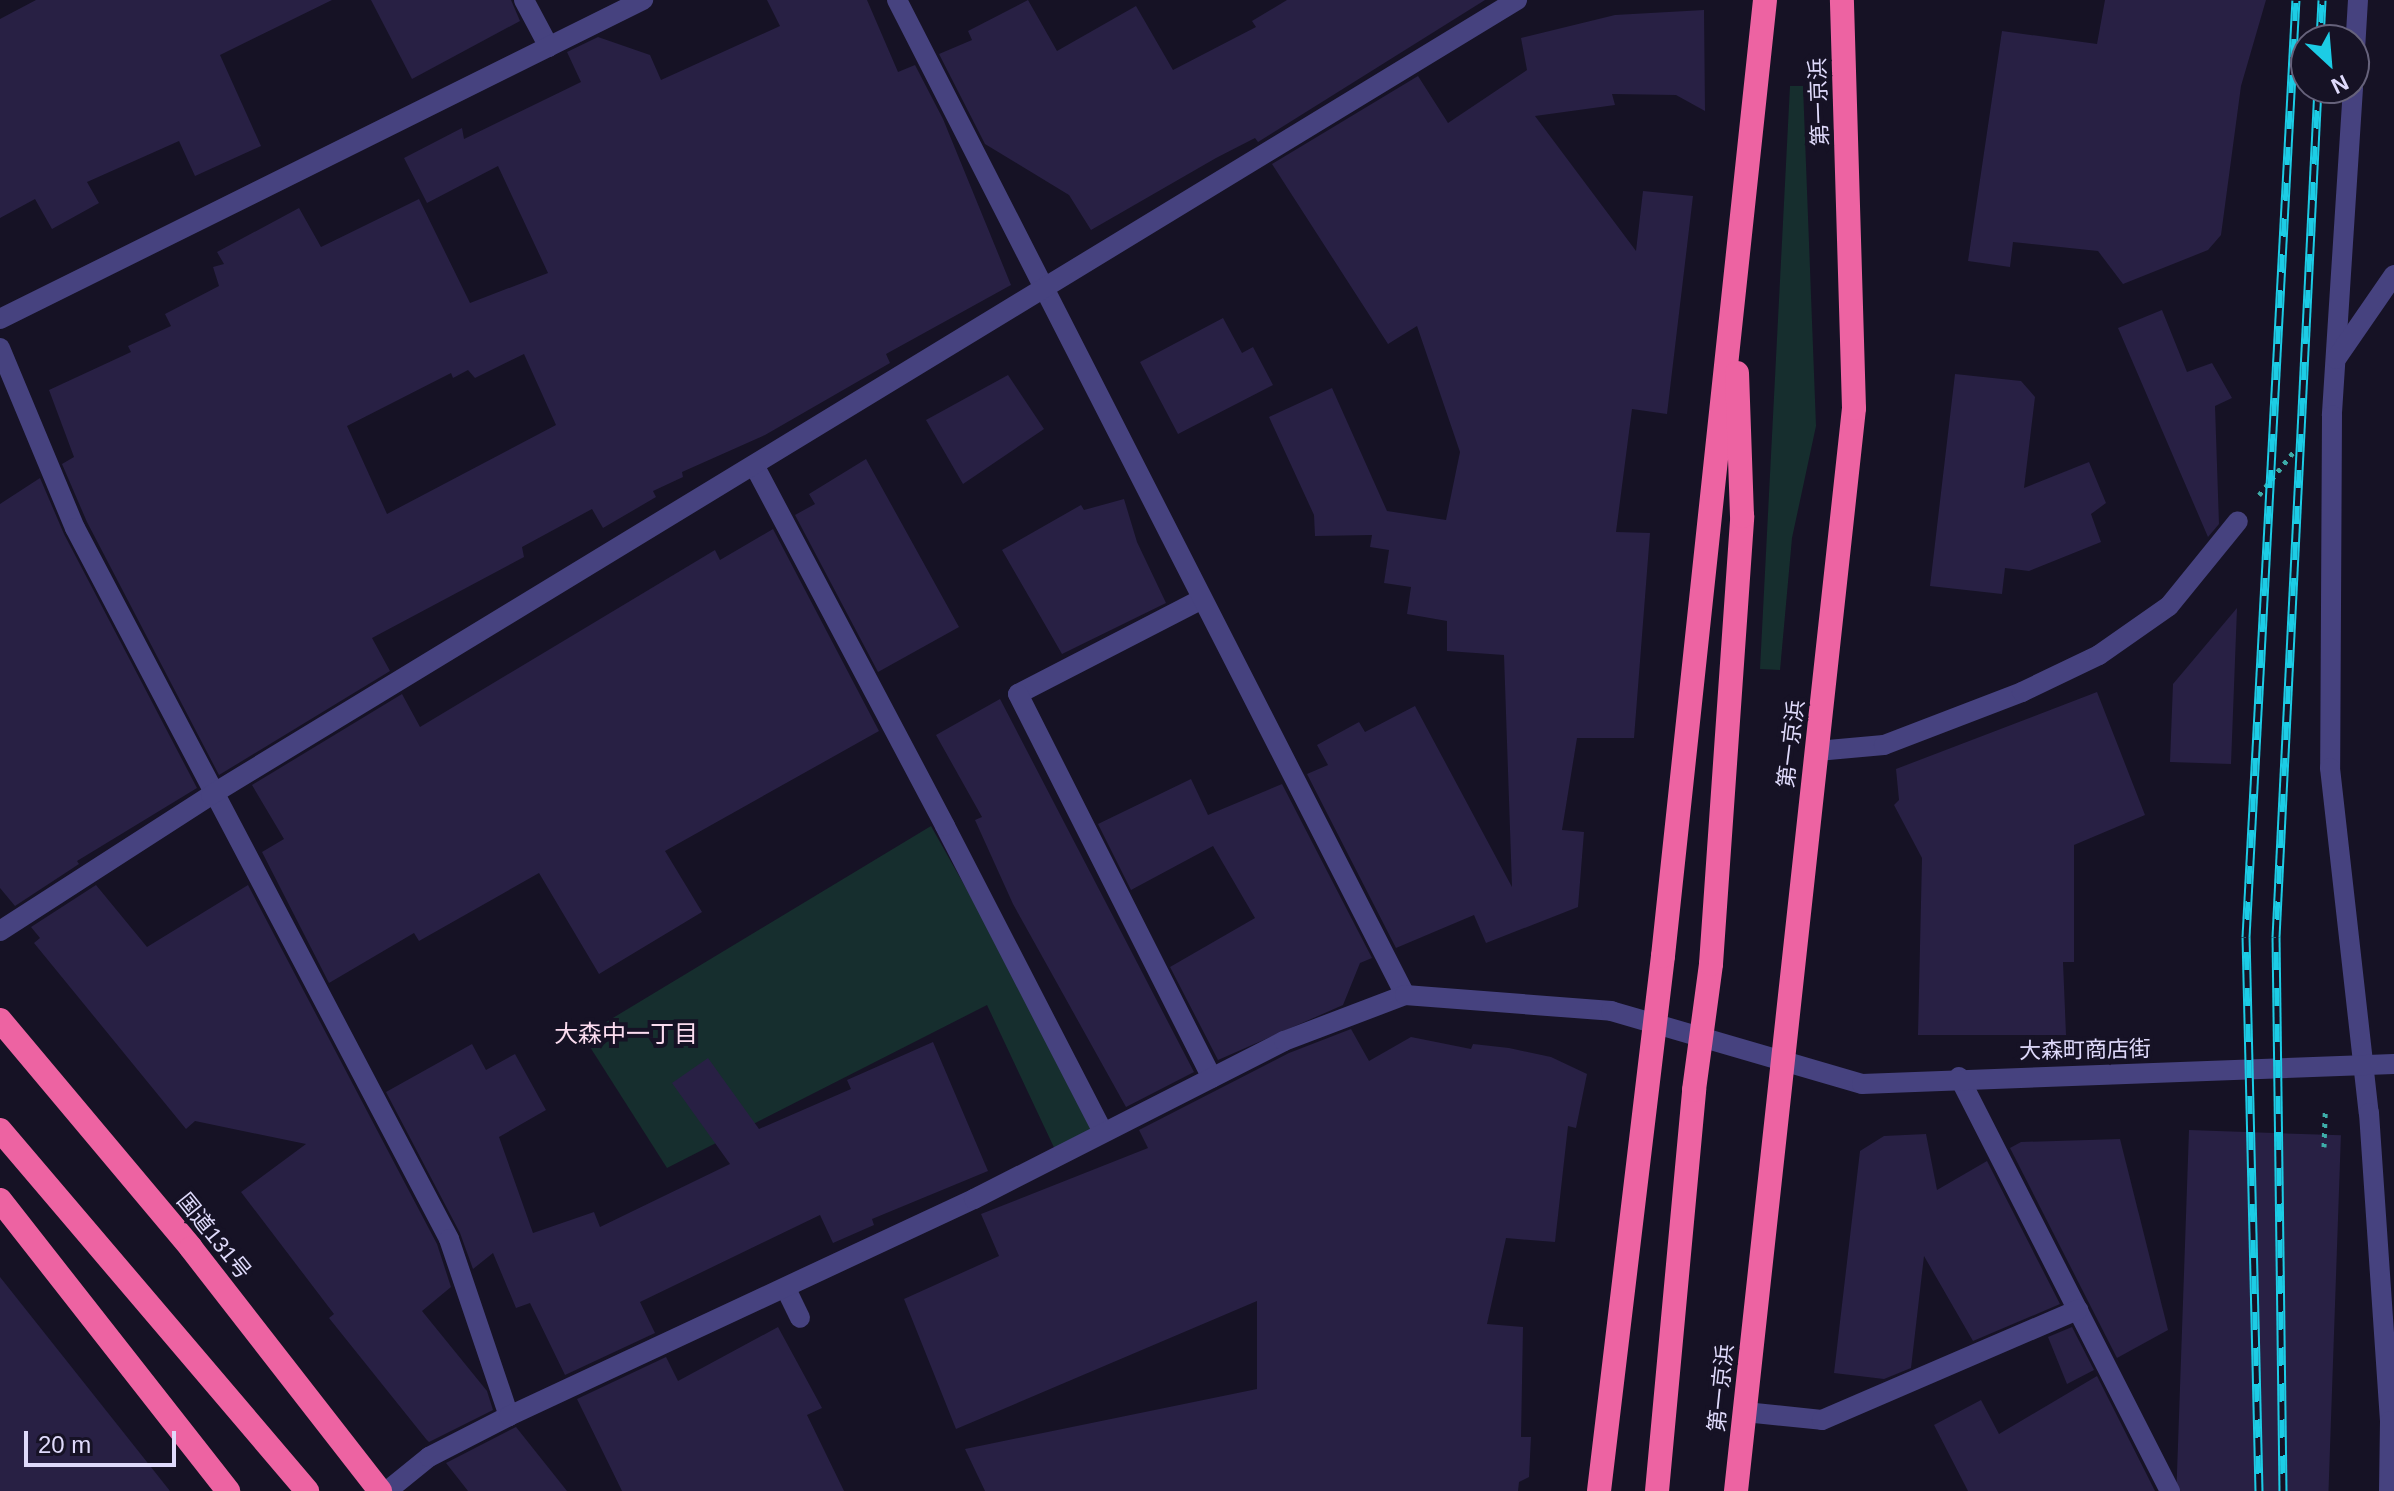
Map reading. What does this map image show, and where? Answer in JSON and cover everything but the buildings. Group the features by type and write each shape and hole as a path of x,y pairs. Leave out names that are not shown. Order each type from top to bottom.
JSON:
{"highway":[{"path":"1599,1491 1734,302 1765,0"},
{"name":"第一京浜","path":"1736,1491 1854,408 1836,1"},
{"path":"1657,1491 1713,949 1742,516 1734,302"},
{"name":"国道131号","path":"0,1020 191,1248 380,1491"},
{"path":"0,1130 307,1491"},
{"path":"0,1200 228,1491"}],"street":[{"path":"524,0 549,47"},
{"path":"0,319 643,0"},
{"path":"387,1491 429,1457 509,1416 786,1289 1284,1041 1405,995 897,0"},
{"path":"0,931 211,795 1045,292 1517,0"},
{"path":"2357,24 2358,0"},
{"path":"2352,104 2336,359 2326,416 2330,768 2363,1067 2390,1421 2389,1491"},
{"path":"2336,359 2394,275"},
{"path":"0,348 75,528 211,795 449,1239 509,1416"},
{"path":"754,465 1103,1132"},
{"path":"1817,751 1884,745 2022,692 2099,655 2169,606 2238,521"},
{"path":"1202,599 1018,694 1212,1078"},
{"name":"大森町商店街","path":"1405,995 1611,1011 1862,1084 1959,1077 2394,1064"},
{"path":"1959,1077 2170,1491"},
{"path":"786,1289 800,1318"},
{"path":"1745,1412 1822,1420 2078,1310"}],"path":[{"path":"2238,521 2326,416"},
{"path":"2324,1147 2325,1110"}],"green space":[{"path":"1790,86 1803,86 1816,426 1792,538 1780,670 1760,669"},
{"path":"931,826 1103,1132 1058,1156 987,1005 667,1168 583,1036"}],"railway":[{"path":"2259,1491 2246,937 2296,0"},
{"path":"2321,24 2322,0"},
{"path":"2283,1491 2276,937 2317,104"}],"district":[{"name":"大森中一丁目","path":"626,1034"}]}
